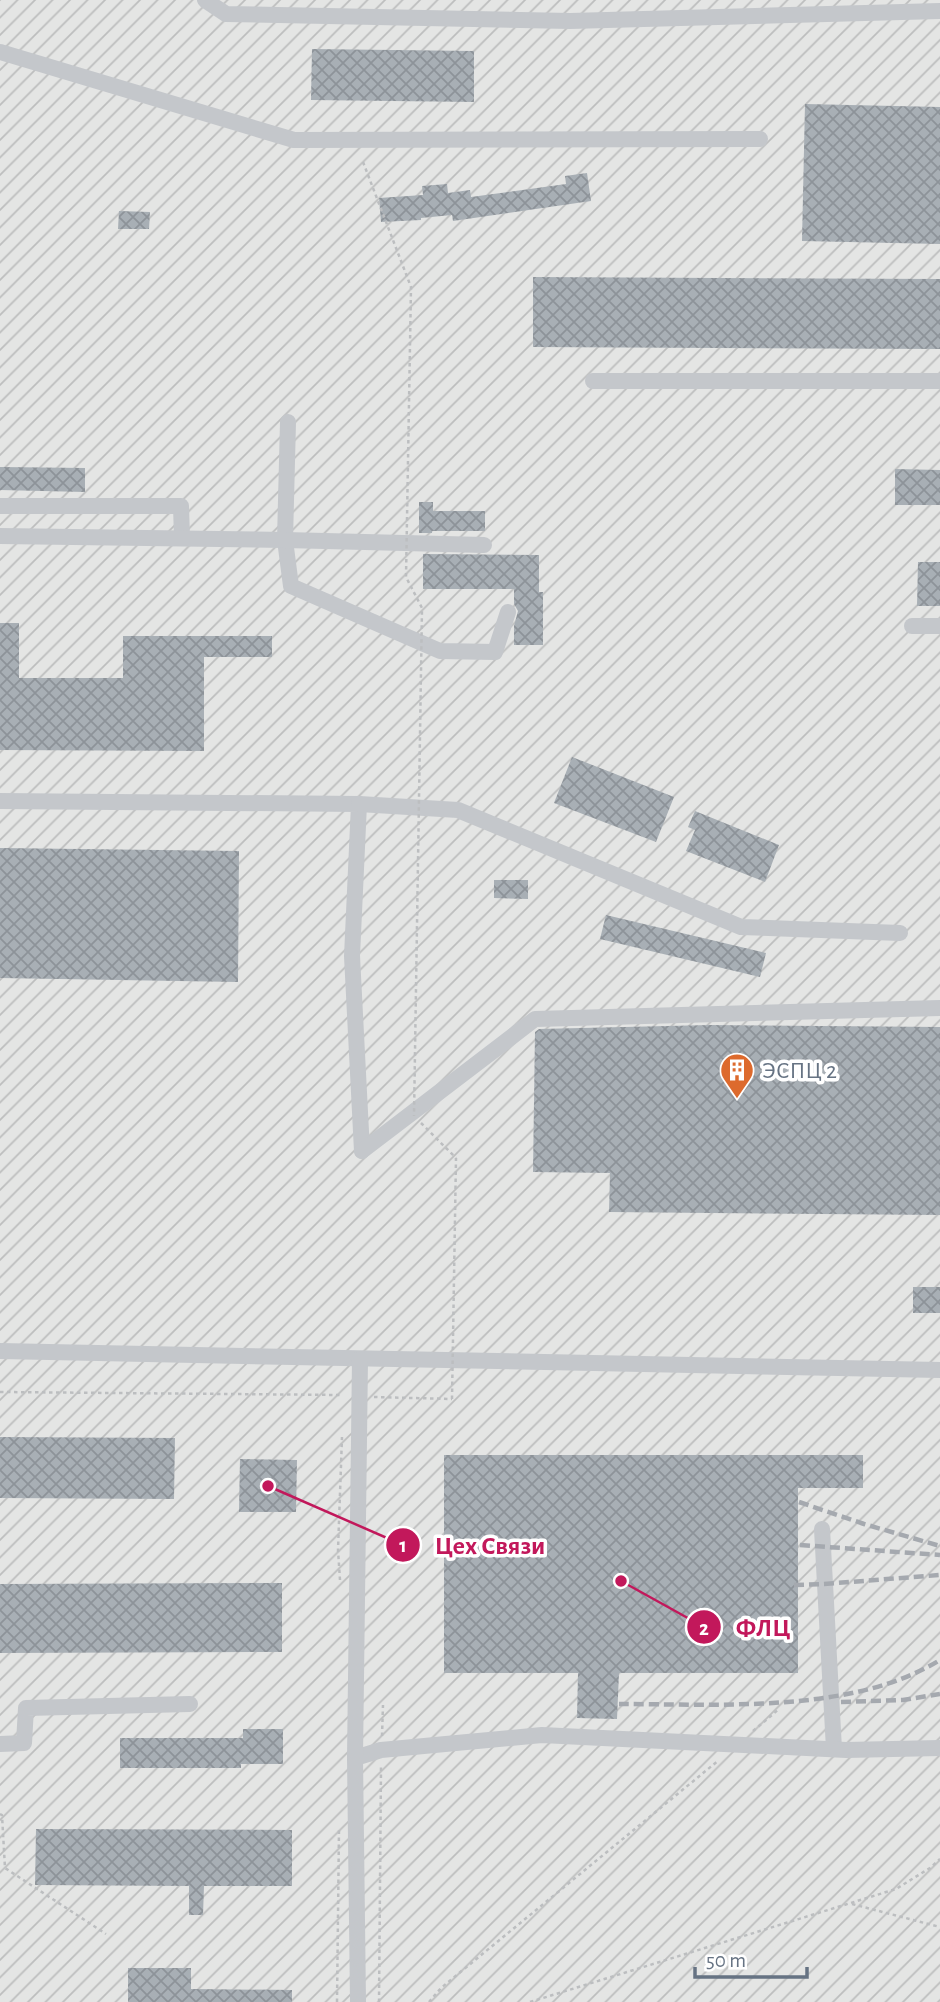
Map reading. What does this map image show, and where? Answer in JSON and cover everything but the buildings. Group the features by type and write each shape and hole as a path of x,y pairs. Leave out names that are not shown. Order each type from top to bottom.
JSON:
{"street":[{"path":"205,0 226,14 556,21 940,11"},
{"path":"0,52 294,140 760,139"},
{"path":"593,381 940,381"},
{"path":"288,422 285,540 291,586 440,651 495,652 508,612"},
{"path":"0,506 181,506 182,538"},
{"path":"0,536 484,545"},
{"path":"912,626 940,626"},
{"path":"0,801 359,804 458,810 741,927 900,933"},
{"path":"359,804 352,956 362,1151 535,1019 940,1008"},
{"path":"0,1351 940,1370"},
{"path":"358,2002 355,1758 360,1359"},
{"path":"822,1529 834,1749"},
{"path":"0,1744 24,1743 26,1708 190,1704"},
{"path":"355,1758 381,1750 542,1735 834,1749 940,1748"}],"path":[{"path":"0,1392 344,1395 452,1399 456,1158 414,1116 422,608 406,577 411,287 363,162"},
{"path":"379,2002 383,1705"},
{"path":"429,2002 441,1988 779,1709"},
{"path":"0,1814 5,1868 106,1934"},
{"path":"530,2002 896,1889 940,1859"},
{"path":"851,1903 940,1927"}],"shaded area":[{"path":"0,0 940,0 940,2002 0,2002"}],"railway":[{"path":"799,1502 940,1546"},
{"path":"800,1545 940,1555"},
{"path":"794,1585 940,1575"},
{"path":"619,1704 741,1704 826,1698 867,1690 905,1677 940,1660"},
{"path":"841,1702 903,1700 940,1694"}],"place":[{"name":"ЭСПЦ 2","path":"737,1100"},
{"name":"Цех Связи","path":"268,1486"},
{"name":"ФЛЦ","path":"621,1581"}]}
